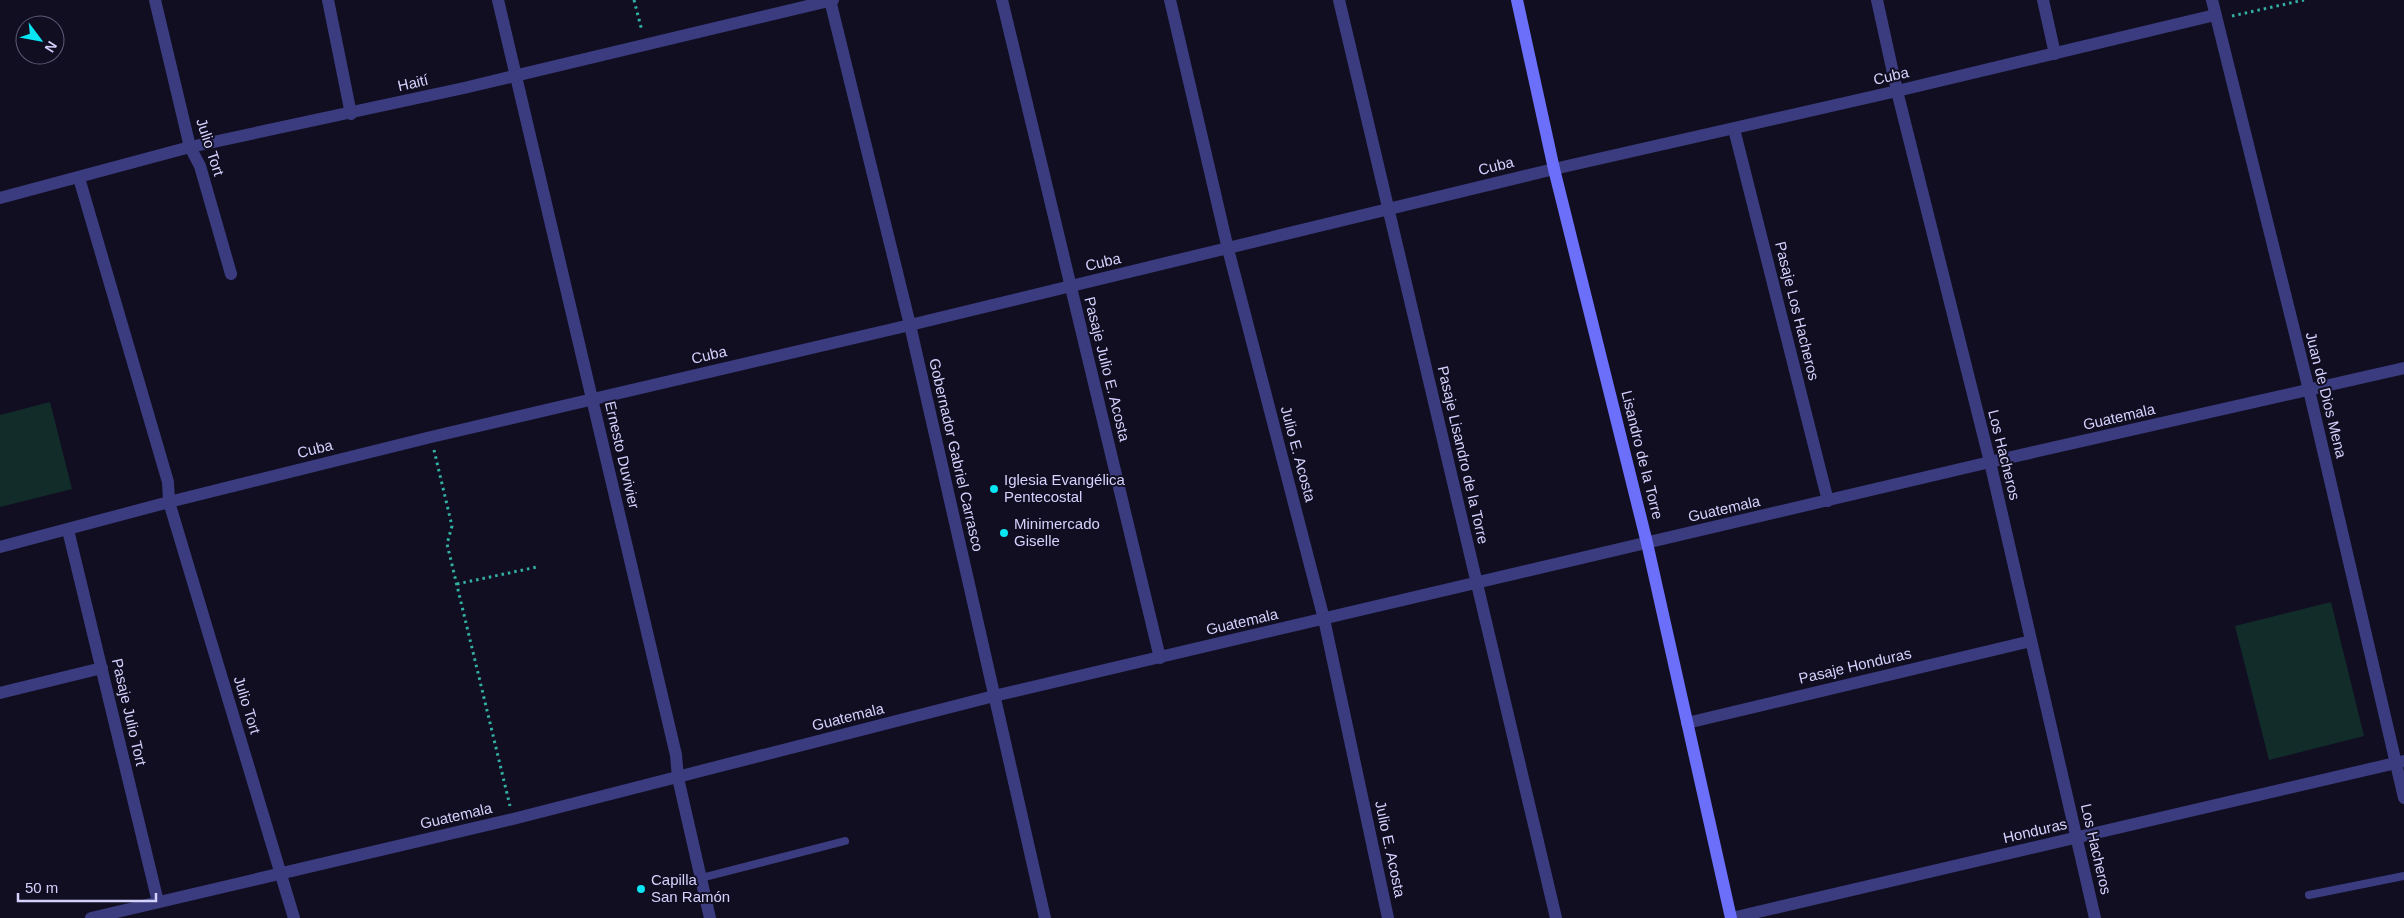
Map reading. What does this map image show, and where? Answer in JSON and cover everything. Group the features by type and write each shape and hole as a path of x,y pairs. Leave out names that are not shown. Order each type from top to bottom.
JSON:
{"main road":[{"name":"Lisandro de la Torre","path":"1517,0 1554,169 1647,543 1732,918"}],"street":[{"name":"Julio Tort","path":"155,0 190,147 200,166 231,274"},
{"path":"328,0 351,114"},
{"name":"Ernesto Duvivier","path":"498,0 676,755 678,778 710,918"},
{"name":"Haití","path":"0,198 190,147 351,114 831,0"},
{"name":"Gobernador Gabriel Carrasco","path":"831,0 910,325 1045,918"},
{"name":"Pasaje Julio E. Acosta","path":"1002,0 1160,658"},
{"name":"Julio E. Acosta","path":"1170,0 1228,249 1324,619 1388,918"},
{"name":"Pasaje Lisandro de la Torre","path":"1339,0 1556,918"},
{"name":"Los Hacheros","path":"1876,0 1990,462 2095,918"},
{"path":"2043,0 2055,54"},
{"name":"Juan de Dios Mena","path":"2212,0 2400,762 2404,798"},
{"name":"Cuba","path":"0,547 169,502 431,437 910,325 1554,169 1734,129 2215,15"},
{"name":"Pasaje Los Hacheros","path":"1734,129 1828,501"},
{"name":"Julio Tort","path":"79,178 168,482 169,502 294,918"},
{"name":"Guatemala","path":"91,918 513,819 994,696 1990,462 2404,368"},
{"name":"Pasaje Julio Tort","path":"68,530 158,902"},
{"name":"Pasaje Honduras","path":"1687,723 2031,642"},
{"path":"0,693 102,668"},
{"name":"Honduras","path":"1732,918 2400,762"}],"lane":[{"path":"701,878 845,841"},
{"path":"2309,895 2404,876"}],"path":[{"path":"634,0 645,45"},
{"path":"2215,15 2232,16 2304,0"},
{"path":"431,437 452,526 447,544 513,819"},
{"path":"457,584 537,566"}],"green space":[{"path":"50,402 72,489 0,507 0,415"},
{"path":"2331,602 2364,736 2269,760 2235,626"}],"place":[{"name":"Iglesia Evangélica Pentecostal","path":"994,489"},
{"name":"Minimercado Giselle","path":"1004,533"},
{"name":"Capilla San Ramón","path":"641,889"}]}
